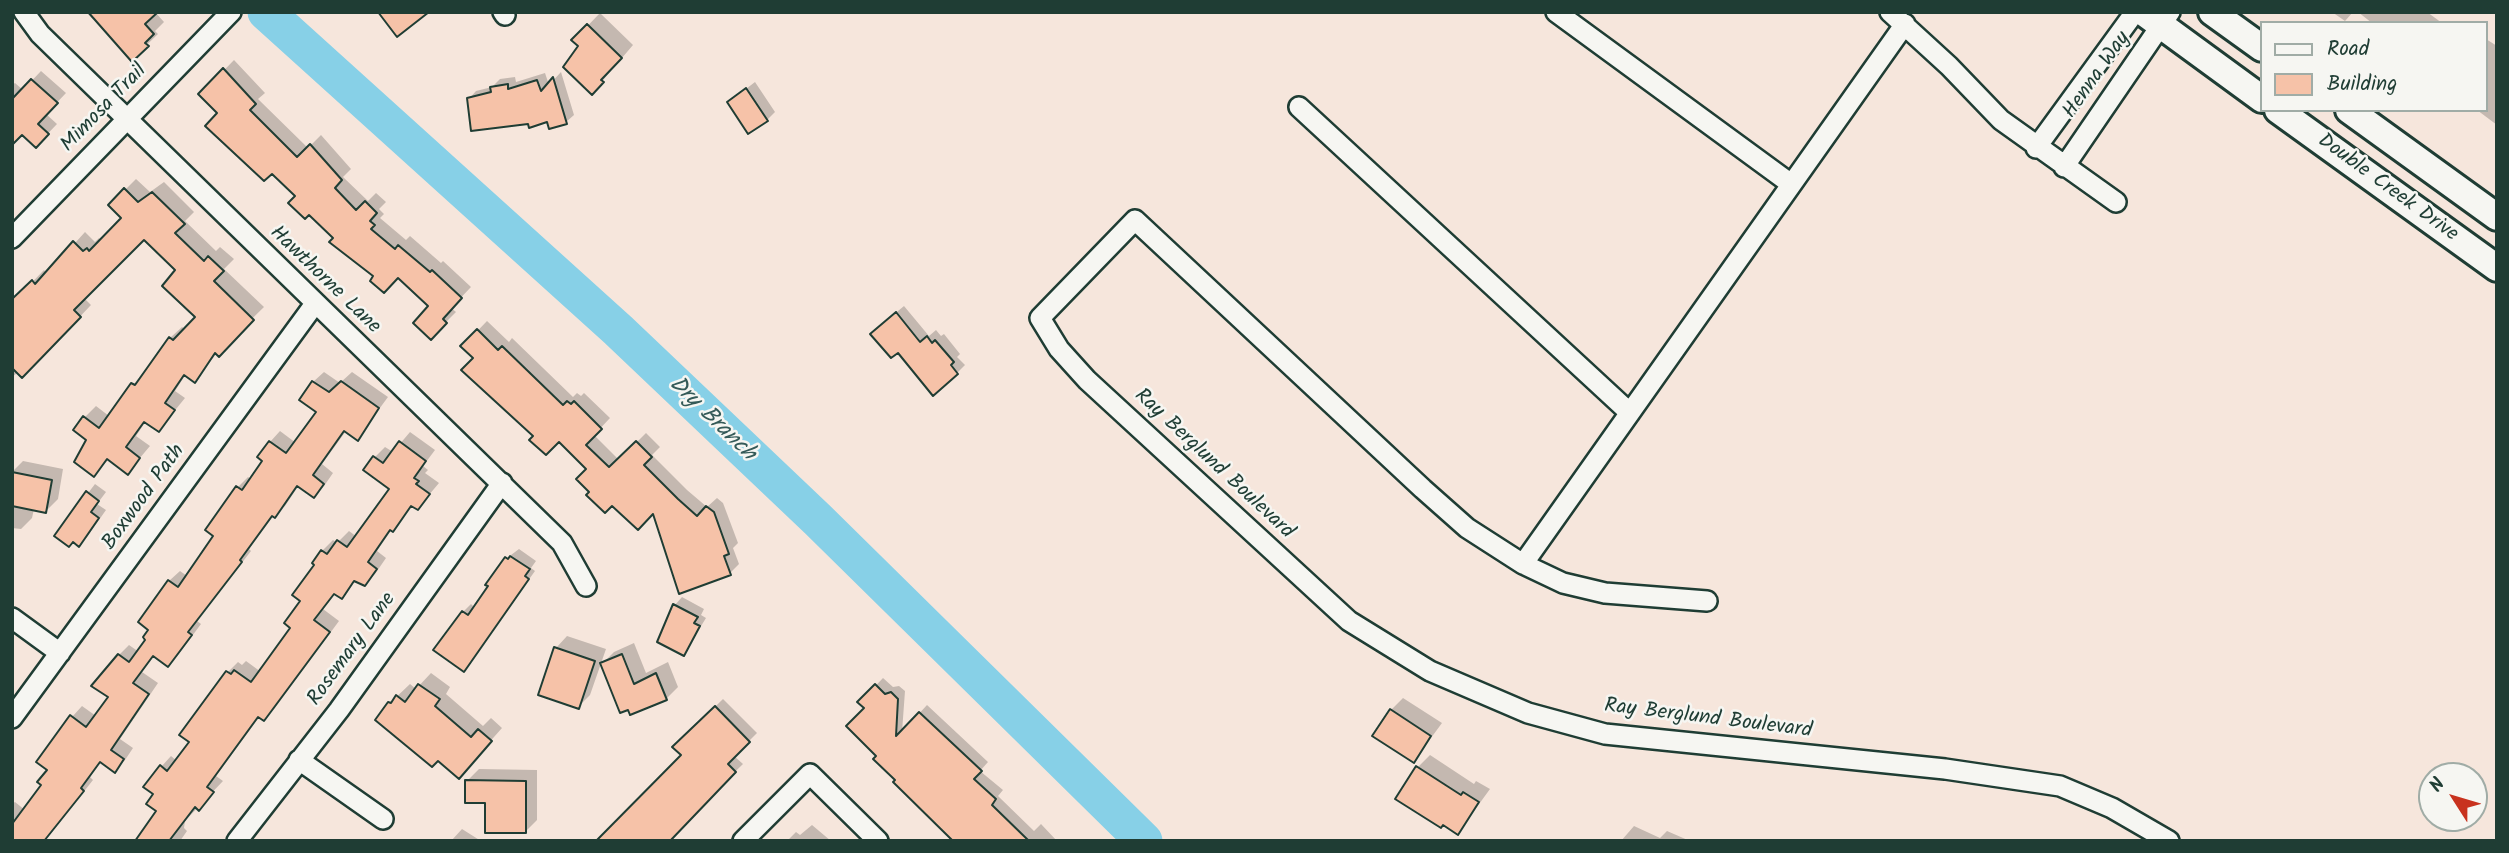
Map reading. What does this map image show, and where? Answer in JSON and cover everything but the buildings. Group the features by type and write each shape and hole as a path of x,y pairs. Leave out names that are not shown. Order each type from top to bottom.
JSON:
{"street":[{"name":"Hawthorne Lane","path":"24,12 40,34 314,305 562,543 586,586"},
{"name":"Mimosa Trail","path":"12,238 231,12"},
{"path":"1556,12 1791,184"},
{"name":"Henna Way","path":"2036,148 2135,12"},
{"path":"2212,12 2260,47"},
{"path":"2158,16 2260,97"},
{"name":"Henna Way","path":"2064,167 2102,110 2158,16"},
{"path":"1707,601 1605,593 1563,583 1523,564 1791,184 1897,18 2001,120 2036,148 2116,202"},
{"path":"2077,92 2102,110"},
{"path":"1299,107 1630,413"},
{"name":"Double Creek Drive","path":"2281,112 2497,268"},
{"name":"Double Creek Drive","path":"2352,112 2497,217"},
{"name":"Ray Berglund Boulevard","path":"1523,564 1467,528 1423,489 1135,220 1040,318 1059,349 1087,380 1349,621 1430,671 1528,713 1605,734 1945,769 2060,786 2112,808 2169,841"},
{"name":"Boxwood Path","path":"12,718 314,305"},
{"name":"Rosemary Lane","path":"237,841 339,710 502,483"},
{"path":"12,618 60,653"},
{"path":"299,760 383,819"},
{"path":"743,841 810,774 878,841"}],"waterway":[{"name":"Dry Branch","path":"266,12 618,330 818,520 1144,841"}]}
